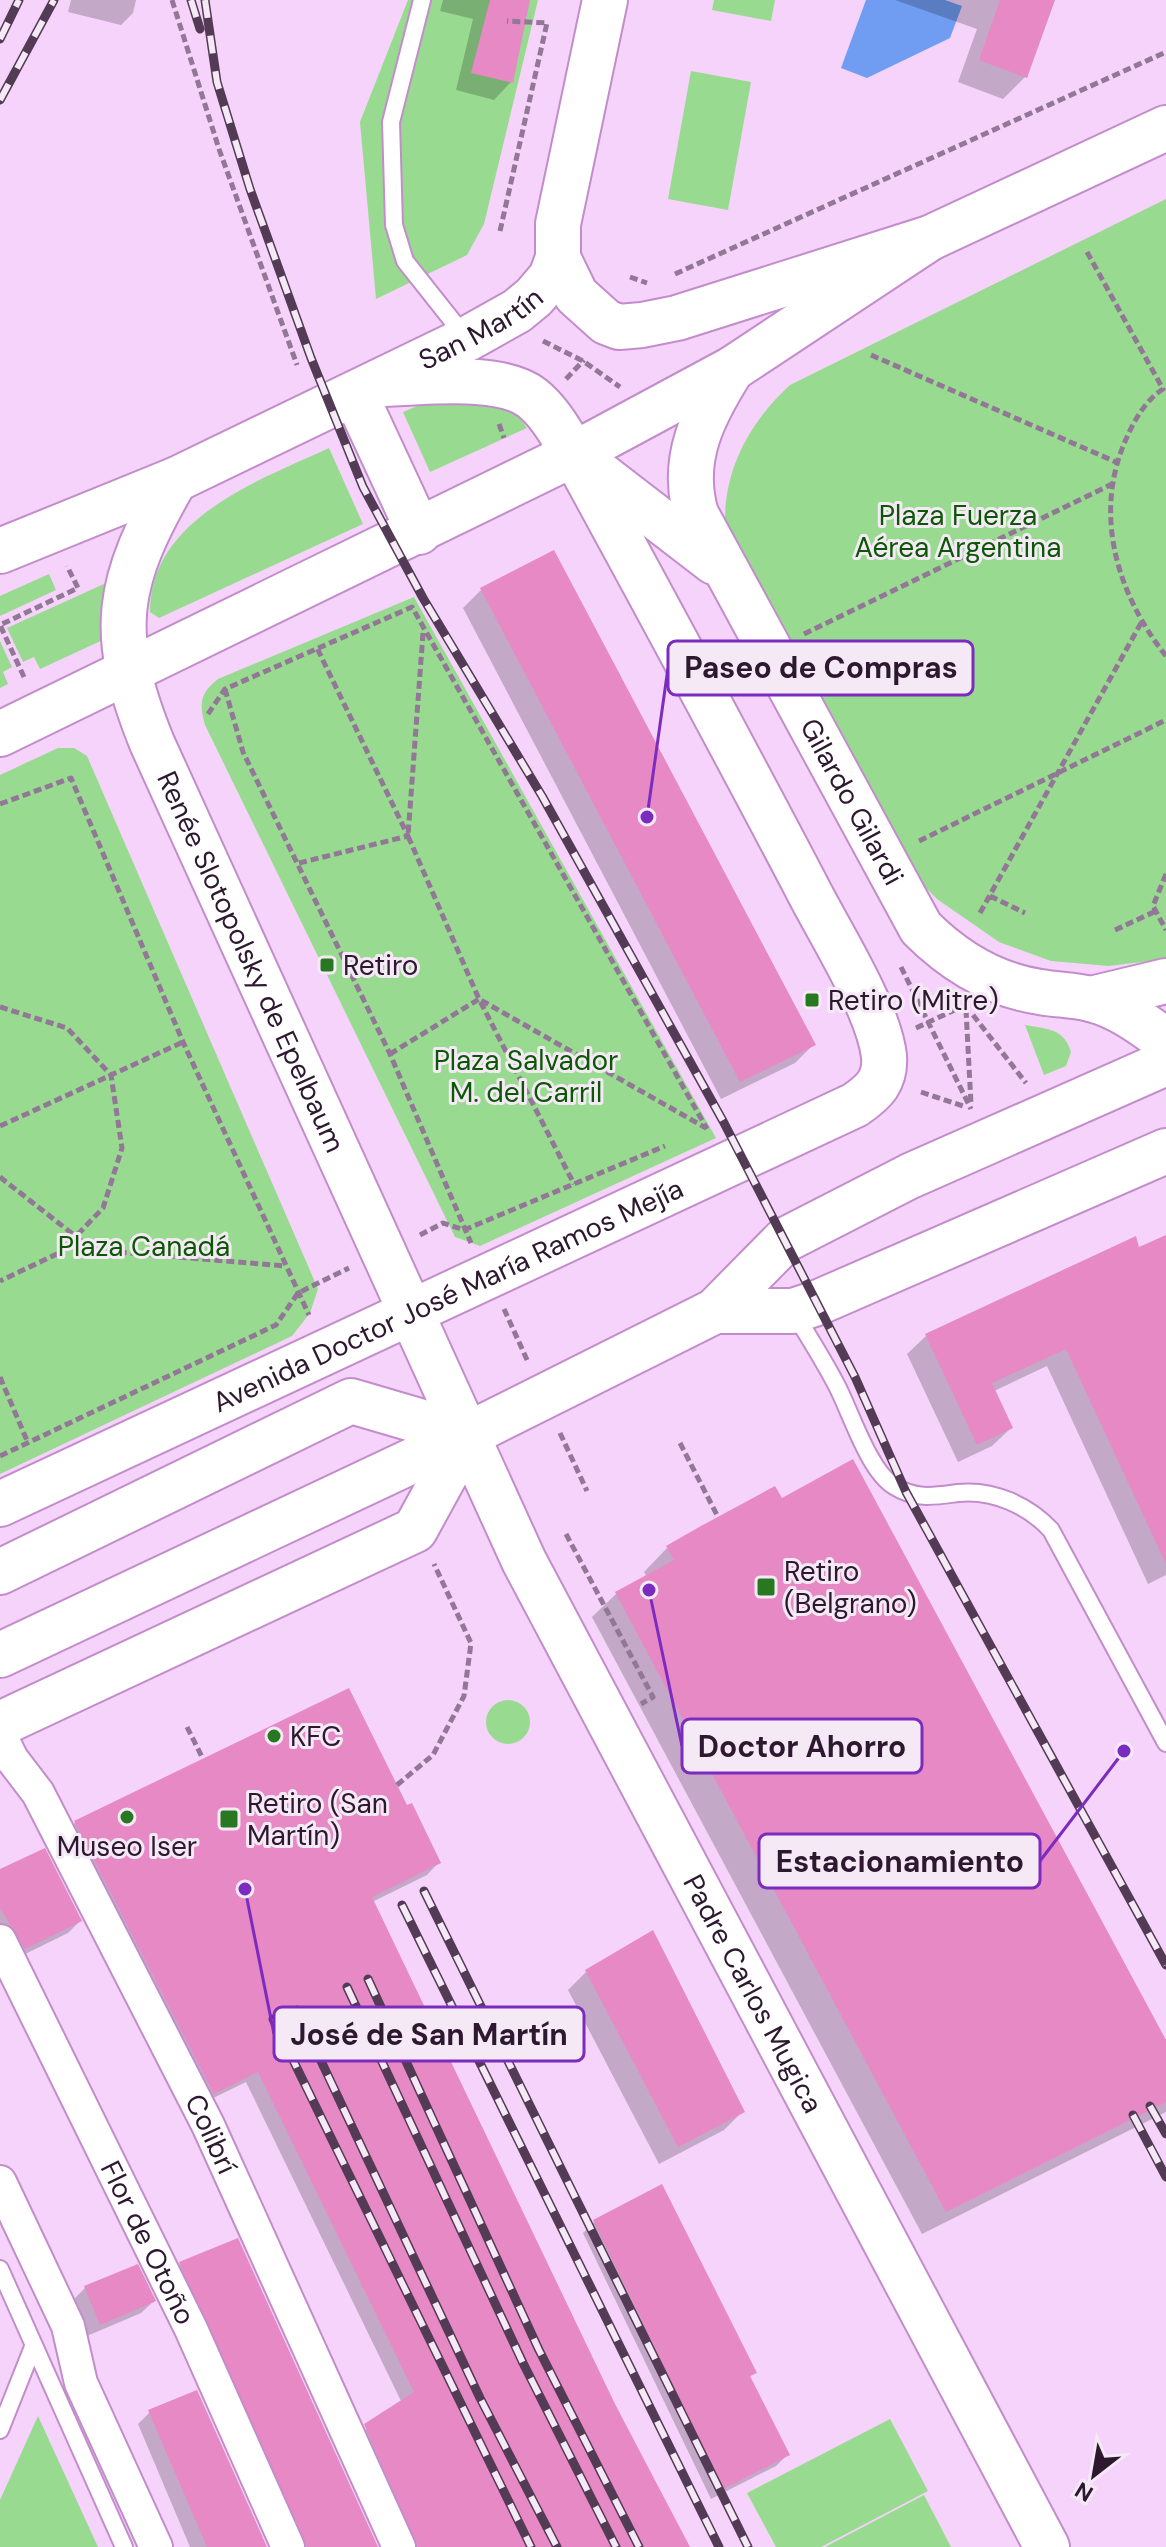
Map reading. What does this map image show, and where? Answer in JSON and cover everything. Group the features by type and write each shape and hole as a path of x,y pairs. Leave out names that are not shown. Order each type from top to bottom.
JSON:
{"main road":[{"path":"558,258 558,224 605,0"},
{"name":"San Martín","path":"558,258 576,295 606,322 629,327 677,318 930,238 1166,128"},
{"name":"San Martín","path":"0,734 574,454 732,369 930,238"},
{"name":"San Martín","path":"0,551 175,480 467,339 517,311 534,297 551,277 558,258"},
{"path":"722,568 696,514 689,476 701,424 732,369"},
{"path":"419,532 366,389 482,383 514,388 541,406 574,454 851,973 902,1082"},
{"name":"Gilardo Gilardi","path":"574,454 722,568 921,928 947,952 1007,985 1091,999"},
{"name":"Renée Slotopolsky de Epelbaum","path":"175,480 141,539 130,573 123,627 128,673 142,719 195,842 467,1435"},
{"path":"1091,999 1166,981"},
{"path":"1091,999 1125,1013 1166,1041"},
{"path":"0,1655 544,1398 715,1311 785,1240 910,1176 1166,1063"},
{"name":"Avenida Doctor José María Ramos Mejía","path":"0,1504 855,1105 878,1086 902,1082"},
{"path":"715,1311 793,1311 946,1250 1166,1151"},
{"name":"Avenida Doctor José María Ramos Mejía","path":"0,1572 351,1401 467,1435"},
{"path":"0,1724 415,1530 467,1435"},
{"name":"Padre Carlos Mugica","path":"467,1435 524,1561 607,1722 1047,2547"}],"street":[{"name":"Colibrí","path":"0,1735 12,1759 38,1793 208,2125 399,2547"},
{"name":"Flor de Otoño","path":"0,1941 191,2329 288,2547"},
{"path":"0,2182 68,2326 81,2383 156,2547"}],"lane":[{"path":"422,0 391,122 394,225 405,261 467,339"},
{"path":"793,1311 838,1387 880,1474 892,1486 922,1497 962,1492 1003,1499 1034,1512 1051,1530 1166,1743"},
{"path":"0,2269 124,2547"},
{"path":"0,2430 33,2347"}],"path":[{"path":"172,0 219,149 297,365"},
{"path":"500,231 547,23 507,21"},
{"path":"662,279 1166,52"},
{"path":"1087,252 1163,389 1137,417 1116,462 1111,520 1117,564 1141,623 1166,656"},
{"path":"630,277 650,284"},
{"path":"542,341 583,361 627,393"},
{"path":"559,386 592,349"},
{"path":"871,355 1116,462"},
{"path":"801,636 1113,484"},
{"path":"24,677 0,625 78,588 67,566"},
{"path":"208,714 225,689 412,607 707,1129"},
{"path":"980,913 1141,623"},
{"path":"408,836 423,630"},
{"path":"317,648 408,836 479,999 574,1184"},
{"path":"225,689 243,752 390,1054 464,1230"},
{"path":"914,843 1166,720"},
{"path":"0,804 71,778 183,1042 326,1351"},
{"path":"299,863 408,836"},
{"path":"1166,874 1153,906 1166,930"},
{"path":"990,896 1025,913"},
{"path":"1115,930 1156,911"},
{"path":"898,960 971,1109"},
{"path":"479,999 707,1129"},
{"path":"390,1054 479,999"},
{"path":"965,1005 971,1109"},
{"path":"916,1028 965,1005"},
{"path":"965,1005 1027,1083"},
{"path":"0,1007 67,1028 111,1075 122,1148 103,1208 61,1252 0,1281"},
{"path":"0,1126 183,1042"},
{"path":"902,1082 971,1109"},
{"path":"692,1135 707,1129"},
{"path":"0,1456 276,1325 298,1293 443,1223 464,1230 678,1141"},
{"path":"0,1177 93,1250 106,1254 285,1266"},
{"path":"0,1377 28,1443"},
{"path":"544,1398 587,1491"},
{"path":"680,1443 718,1517"},
{"path":"397,1785 433,1755 449,1729 464,1696 471,1643 457,1607 415,1530"},
{"path":"566,1534 653,1697 607,1722"},
{"path":"187,1727 203,1759"}],"green space":[{"path":"408,0 538,0 484,224 467,255 376,299 360,122"},
{"path":"714,0 775,0 771,21 712,10"},
{"path":"691,71 751,82 728,210 668,199"},
{"name":"Plaza Fuerza Aérea Argentina","path":"1166,199 1166,959 1109,966 1051,961 999,942 937,899 913,875 725,528 729,487 741,449 751,432 790,385"},
{"path":"448,393 510,405 527,428 430,472 403,412"},
{"path":"329,448 363,524 159,618 150,612 155,579 168,551 188,527 242,489"},
{"path":"49,574 56,590 0,616 0,596"},
{"path":"106,583 105,639 40,669 34,657 23,662 7,628"},
{"name":"Plaza Salvador M. del Carril","path":"414,597 716,1138 480,1246 455,1237 205,725 202,711 204,694 218,679"},
{"path":"0,641 12,667 3,672 8,684 0,688"},
{"name":"Plaza Canadá","path":"58,748 74,748 87,756 318,1289 310,1313 292,1336 0,1474 0,775"},
{"path":"1025,1025 1054,1031 1064,1038 1071,1052 1066,1066 1044,1075"},
{"path":"508,1700 524,1706 530,1722 524,1738 508,1744 492,1738 486,1722 492,1706"},
{"path":"38,2416 98,2547 0,2547 0,2500"},
{"path":"890,2419 928,2491 821,2547 776,2547 747,2493"},
{"path":"924,2495 951,2547 825,2547"}],"water":[{"path":"866,0 945,0 962,6 950,38 867,78 841,68"}],"building":[{"path":"490,0 530,0 513,83 471,73"},
{"path":"1000,0 1055,0 1027,78 979,60"},
{"path":"554,550 816,1045 740,1082 480,588"},
{"path":"1166,1235 1166,1564 1066,1349 992,1383 1013,1428 977,1445 925,1334 1136,1236 1139,1247"},
{"path":"853,1459 1166,2040 1166,2102 946,2212 615,1592 674,1560 666,1546 701,1526 775,1486 782,1498"},
{"path":"349,1688 407,1805 412,1803 441,1863 372,1897 615,2404 690,2547 418,2547 364,2424 414,2392 258,2072 214,2094 74,1821"},
{"path":"45,1848 82,1921 25,1949 0,1908 0,1869"},
{"path":"653,1930 745,2112 678,2147 585,1970"},
{"path":"662,2184 757,2373 750,2376 790,2455 723,2489 593,2220"},
{"path":"238,2238 378,2547 307,2547 179,2262"},
{"path":"138,2264 156,2301 100,2325 84,2286"},
{"path":"197,2390 267,2547 207,2547 148,2410"}],"railway":[{"path":"0,39 19,0"},
{"path":"0,100 54,0"},
{"path":"191,0 200,29"},
{"path":"205,0 217,82 250,189 311,358 363,487 423,598 542,796 723,1121 855,1377 906,1492 1166,1965"},
{"path":"424,1891 748,2547"},
{"path":"402,1905 719,2547"},
{"path":"368,1979 539,2350 639,2547"},
{"path":"347,1987 523,2363 616,2547"},
{"path":"297,2010 480,2398 557,2547"},
{"path":"273,2019 531,2547"},
{"path":"1150,2106 1166,2134"},
{"path":"1133,2115 1166,2177"}],"place":[{"name":"Paseo de Compras","path":"647,817"},
{"name":"Retiro","path":"327,965"},
{"name":"Retiro (Mitre)","path":"812,1000"},
{"name":"Retiro (Belgrano)","path":"766,1587"},
{"name":"Doctor Ahorro","path":"649,1590"},
{"name":"KFC","path":"274,1736"},
{"name":"Estacionamiento","path":"1124,1751"},
{"name":"Museo Iser","path":"127,1817"},
{"name":"Retiro (San Martín)","path":"229,1819"},
{"name":"José de San Martín","path":"245,1889"}]}
